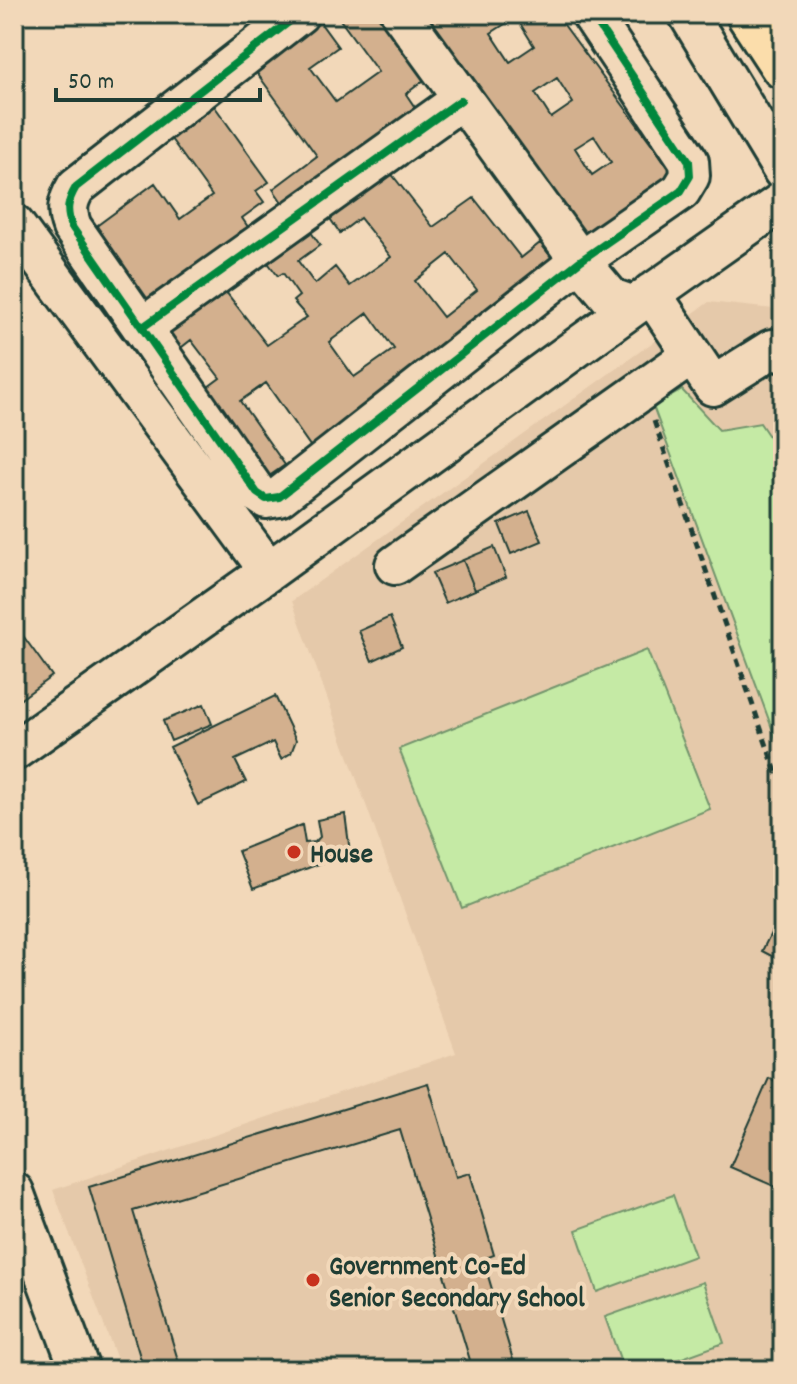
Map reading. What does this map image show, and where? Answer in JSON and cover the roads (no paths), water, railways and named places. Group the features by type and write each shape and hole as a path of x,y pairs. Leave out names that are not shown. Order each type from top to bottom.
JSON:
{"main road":[{"path":"749,14 783,66"}],"street":[{"path":"299,14 76,187 66,213 72,227 257,493 266,499 300,548"},
{"path":"401,14 580,261 611,298 643,300 692,355 713,386 772,349 783,353"},
{"path":"266,499 279,497 580,261 681,191 690,176 689,161 591,14"},
{"path":"688,14 783,171"},
{"path":"143,327 461,100"},
{"path":"14,751 783,201"},
{"path":"14,224 269,571"},
{"path":"395,565 692,355"},
{"path":"14,1192 80,1370"}],"place":[{"name":"House","path":"294,852"},
{"name":"Government Co-Ed Senior Secondary School","path":"313,1280"}]}
